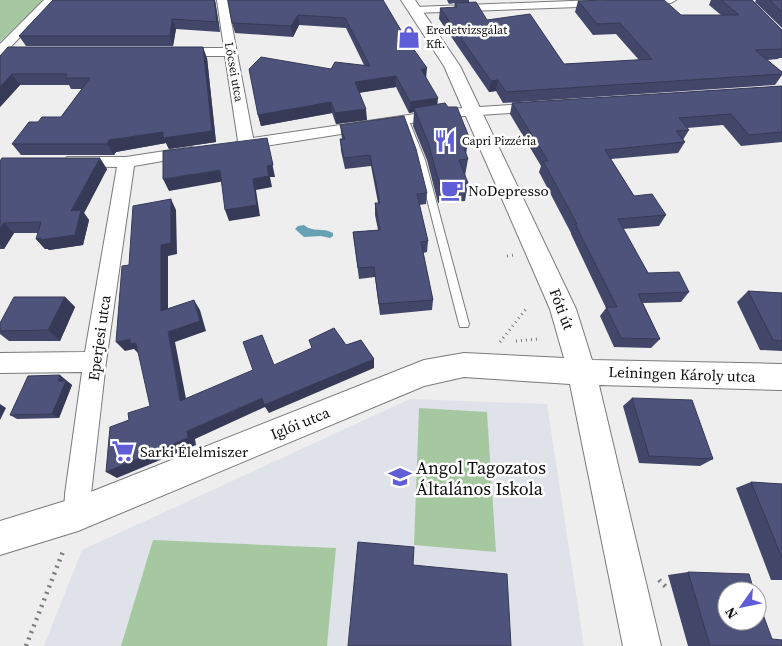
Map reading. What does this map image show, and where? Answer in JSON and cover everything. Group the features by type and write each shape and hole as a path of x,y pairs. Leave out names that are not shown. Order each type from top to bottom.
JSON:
{"street":[{"path":"0,52 50,0"},
{"name":"Lőcsei utca","path":"222,0 246,144"},
{"path":"411,5 671,0"},
{"name":"Fóti út","path":"411,5 452,66 563,309 582,372 642,646"},
{"path":"0,52 19,52"},
{"path":"164,52 231,52"},
{"path":"228,146 406,121 449,113 557,106"},
{"path":"56,162 126,162 209,149"},
{"name":"Eperjesi utca","path":"78,514 78,494 95,362 126,162"},
{"path":"0,363 95,362"},
{"name":"Iglói utca","path":"0,538 78,514 424,373 464,365 582,372"},
{"name":"Leiningen Károly utca","path":"582,372 782,377"}],"lane":[{"path":"406,121 421,160 464,324"}],"path":[{"path":"499,342 526,309"},
{"path":"514,342 538,339"},
{"path":"26,646 78,514"}],"shaded area":[{"name":"Angol Tagozatos Általános Iskola","path":"410,399 547,404 584,646 44,646 82,550"}],"green space":[{"path":"0,0 43,0 0,42"},
{"path":"419,408 487,412 496,552 414,545"},
{"path":"153,540 336,548 327,646 121,646"}],"water":[{"path":"304,225 311,229 329,231 333,233 333,236 330,238 321,236 304,237 295,229 298,226"}],"building":[{"path":"53,0 214,0 217,22 172,19 170,36 19,36"},
{"path":"228,0 383,0 405,37 427,68 421,69 438,98 410,102 396,76 355,82 366,109 335,113 331,102 258,115 249,69 261,57 331,69 335,62 370,66 345,18 298,15 291,26 232,23"},
{"path":"664,0 681,15 739,15 721,0 752,0 782,30 782,49 755,50 782,74 506,92 498,80 491,81 440,8 457,7 455,3 476,2 487,20 530,14 564,64 652,59 620,23 597,24 578,1"},
{"path":"770,0 782,0 782,12"},
{"path":"8,47 203,47 212,131 163,138 163,132 109,140 107,144 12,144 29,122 38,122 42,117 61,117 90,78 65,78 67,74 12,74 0,87 0,56"},
{"path":"782,86 782,132 749,135 731,114 679,118 689,130 676,131 685,142 605,150 634,196 652,194 666,215 618,219 648,273 679,272 689,292 638,294 660,339 621,338 606,307 617,307 575,224 577,224 543,161 548,161 512,103"},
{"path":"445,103 448,107 457,107 469,137 460,137 468,159 459,160 468,183 440,186 428,142 414,108"},
{"path":"404,116 416,149 427,193 417,194 428,241 421,242 433,300 379,304 374,267 358,268 353,232 380,230 375,203 380,203 370,155 344,158 340,139 345,139 340,125"},
{"path":"267,138 273,165 267,166 269,176 253,179 257,205 225,210 220,170 163,179 163,151"},
{"path":"2,158 100,158 71,211 81,210 75,235 36,239 41,222 4,223 0,228 0,161"},
{"path":"171,199 171,243 161,245 161,311 194,300 200,321 168,332 180,401 253,370 243,342 262,335 274,365 312,348 309,340 334,328 346,345 361,340 374,359 264,405 262,398 187,431 188,438 106,472 110,427 129,420 128,413 150,406 136,343 130,344 130,339 116,342 122,266 129,265 133,206"},
{"path":"748,291 782,293 782,341 773,340"},
{"path":"14,297 65,297 48,330 0,331 0,323"},
{"path":"60,375 58,381 66,381 52,414 10,415 28,376"},
{"path":"632,398 692,400 713,459 649,456"},
{"path":"751,482 782,484 782,558"},
{"path":"358,542 414,547 413,565 507,574 511,646 348,646"},
{"path":"688,572 749,574 751,581 717,581 717,631 767,631 767,625 772,639 782,640 782,646 710,646"}],"place":[{"name":"Eredetvizsgálat Kft.","path":"409,37"},
{"name":"Capri Pizzéria","path":"445,141"},
{"name":"NoDepresso","path":"452,190"},
{"name":"Sarki Élelmiszer","path":"123,451"},
{"name":"Angol Tagozatos Általános Iskola","path":"400,477"}]}
